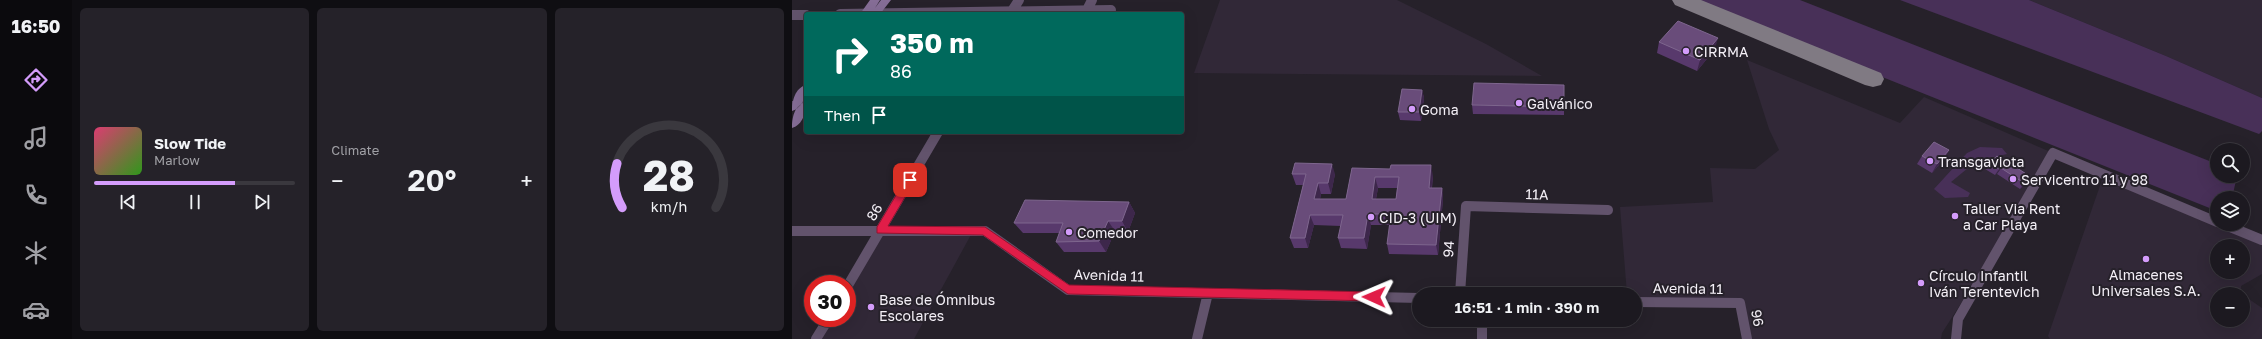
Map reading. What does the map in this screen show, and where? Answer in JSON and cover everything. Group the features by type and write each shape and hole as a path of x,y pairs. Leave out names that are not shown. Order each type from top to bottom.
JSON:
{"main road":[{"path":"866,12 875,0"},
{"path":"877,12 886,0"},
{"path":"792,105 804,91"},
{"path":"792,124 804,108"}],"street":[{"path":"1011,12 1019,0"},
{"path":"1087,10 1092,0"},
{"path":"1011,12 1111,10"},
{"path":"792,15 804,15"},
{"path":"792,105 804,105"},
{"name":"86","path":"854,275 937,134"},
{"path":"1956,339 1958,319 2001,241 2053,153 2210,219"},
{"name":"11A","path":"1466,206 1608,210"},
{"name":"94","path":"1460,287 1466,206"},
{"name":"Avenida 11","path":"792,231 985,231 1068,290 1412,298"},
{"path":"2240,231 2262,240"},
{"path":"1197,339 1208,293"},
{"name":"Avenida 11","path":"1642,302 1740,303"},
{"name":"96","path":"1740,303 1747,339"},
{"path":"816,339 823,327"},
{"path":"1482,327 1482,339"}],"shaded area":[{"path":"1220,0 1397,0 1486,44 1542,76 1194,73"},
{"path":"1690,0 1800,0 2210,161 2210,183 2235,183 2234,191 2210,191 2210,208"},
{"path":"1900,0 2029,0 2166,56 2262,98 2262,131 2259,134"},
{"path":"2029,0 2262,0 2262,98 2166,56"},
{"path":"1747,60 1900,123 1924,97 2053,153 2001,241 1942,333 1941,339 1747,339 1740,303 1642,302 1642,287 1626,287 1620,207 1713,202 1710,168 1755,169 1779,150 1769,129"},
{"path":"1980,147 2002,148 2007,154 1985,159 1968,168 1951,182 1970,193 1968,197 1945,198 1934,189 1967,153"},
{"name":"Almacenes Universales S.A.","path":"2103,177 2210,222 2210,231 2231,231 2262,244 2262,274 2241,287 2210,287 2210,327 2250,327 2250,300 2262,308 2262,339 2050,339 2048,336"},
{"path":"881,230 973,231 914,339 816,339 823,327 856,327 856,275 854,275"}],"building":[{"path":"1678,21 1718,38 1700,60 1659,42"},
{"name":"Galvánico","path":"1474,83 1564,85 1564,107 1472,105"},
{"path":"1402,89 1422,90 1419,112 1398,112"},
{"path":"1934,142 1949,150 1937,164 1922,156"},
{"path":"1997,156 2005,163 1999,169 1989,163"},
{"path":"2006,161 2031,177 2024,183 2001,168"},
{"name":"CID-3 (UIM)","path":"1295,163 1332,164 1328,183 1318,183 1314,199 1346,199 1352,168 1390,169 1391,165 1431,165 1429,188 1442,188 1436,245 1387,244 1391,214 1368,214 1364,238 1338,238 1343,215 1310,215 1305,238 1290,238 1306,174 1292,174","holes":["1375,177 1399,177 1396,199 1372,199"]},
{"path":"1025,200 1129,202 1122,221 1108,221 1099,241 1056,242 1063,223 1014,223"}],"taxiway":[{"path":"1682,0 1873,79"}],"place":[{"name":"CIRRMA","path":"1686,51"},
{"name":"Galvánico","path":"1519,103"},
{"name":"Goma","path":"1412,109"},
{"name":"Transgaviota","path":"1930,161"},
{"name":"Servicentro 11 y 98","path":"2013,179"},
{"name":"Taller Via Rent a Car Playa","path":"1955,216"},
{"name":"CID-3 (UIM)","path":"1371,217"},
{"name":"Comedor","path":"1069,232"},
{"name":"Almacenes Universales S.A.","path":"2146,259"},
{"name":"Círculo Infantil Iván Terentevich","path":"1921,283"},
{"name":"Base de Ómnibus Escolares","path":"871,307"}],"route":[{"path":"910,180 881,230 985,231 1068,290 1374,297"}]}
